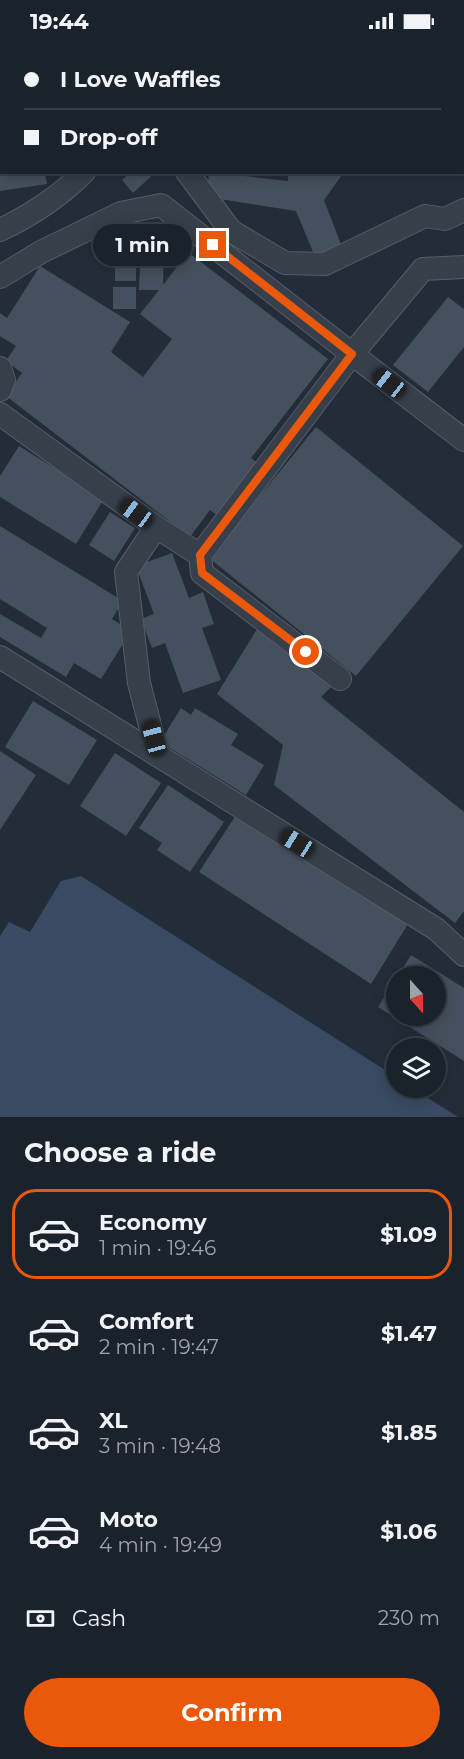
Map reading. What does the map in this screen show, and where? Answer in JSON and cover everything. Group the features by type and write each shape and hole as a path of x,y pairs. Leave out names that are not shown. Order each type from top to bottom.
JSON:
{"lane":[{"path":"0,230 32,215 64,192 82,174"},
{"path":"188,174 231,231 285,263 326,264 425,216 445,219 464,210"},
{"path":"0,277 41,252 121,213 161,204 464,440"},
{"path":"340,679 202,573 200,555 352,354 423,270 464,267"},
{"path":"0,368 4,380 0,390"},
{"path":"0,414 156,527 200,555"},
{"path":"156,527 126,572 139,683 159,756"},
{"path":"0,657 459,943"}],"water":[{"path":"81,876 386,1071 386,1098 428,1098 458,1117 0,1117 0,936 9,922 30,932 61,881"}],"building":[{"path":"0,174 45,174 47,184 0,191"},
{"path":"129,174 154,174 133,193 122,180"},
{"path":"209,174 288,181 288,174 343,174 324,200 342,247 316,259 296,211 207,197"},
{"path":"115,242 136,242 136,281 115,281"},
{"path":"141,242 164,243 163,285 188,252 328,359 251,458 262,466 222,519 210,510 190,537 6,396 22,373 6,361 16,346 0,336 0,313 7,318 40,266 130,322 111,352 143,377 172,339 140,314 159,290 139,290"},
{"path":"113,287 136,287 136,309 113,309"},
{"path":"448,297 464,309 464,347 428,392 393,365"},
{"path":"316,427 463,546 356,676 209,558"},
{"path":"19,446 104,499 76,544 0,497 0,476"},
{"path":"110,512 135,528 114,561 89,545"},
{"path":"0,526 123,601 112,619 131,631 101,679 74,663 66,677 0,637 0,614 41,638 47,628 0,599"},
{"path":"172,553 189,598 203,592 214,624 202,628 221,680 183,693 165,643 152,648 141,619 154,614 136,566"},
{"path":"257,629 333,685 321,697 464,812 464,911 455,923 274,785 283,745 217,694"},
{"path":"33,701 97,740 69,785 5,747"},
{"path":"181,708 191,715 195,708 238,734 231,745 264,765 246,795 160,742"},
{"path":"0,751 36,775 0,830"},
{"path":"115,753 161,783 126,836 80,806"},
{"path":"168,785 224,822 190,872 157,850 162,843 139,828"},
{"path":"236,815 408,924 371,984 199,872"},
{"path":"411,955 429,966 404,966"},
{"path":"446,977 464,988 464,1061 446,1050 446,1038 427,1038 408,1026 446,1026"},
{"path":"386,995 386,1012 378,1007"}],"route":[{"path":"213,245 352,354 200,555 202,573 306,652"}]}
